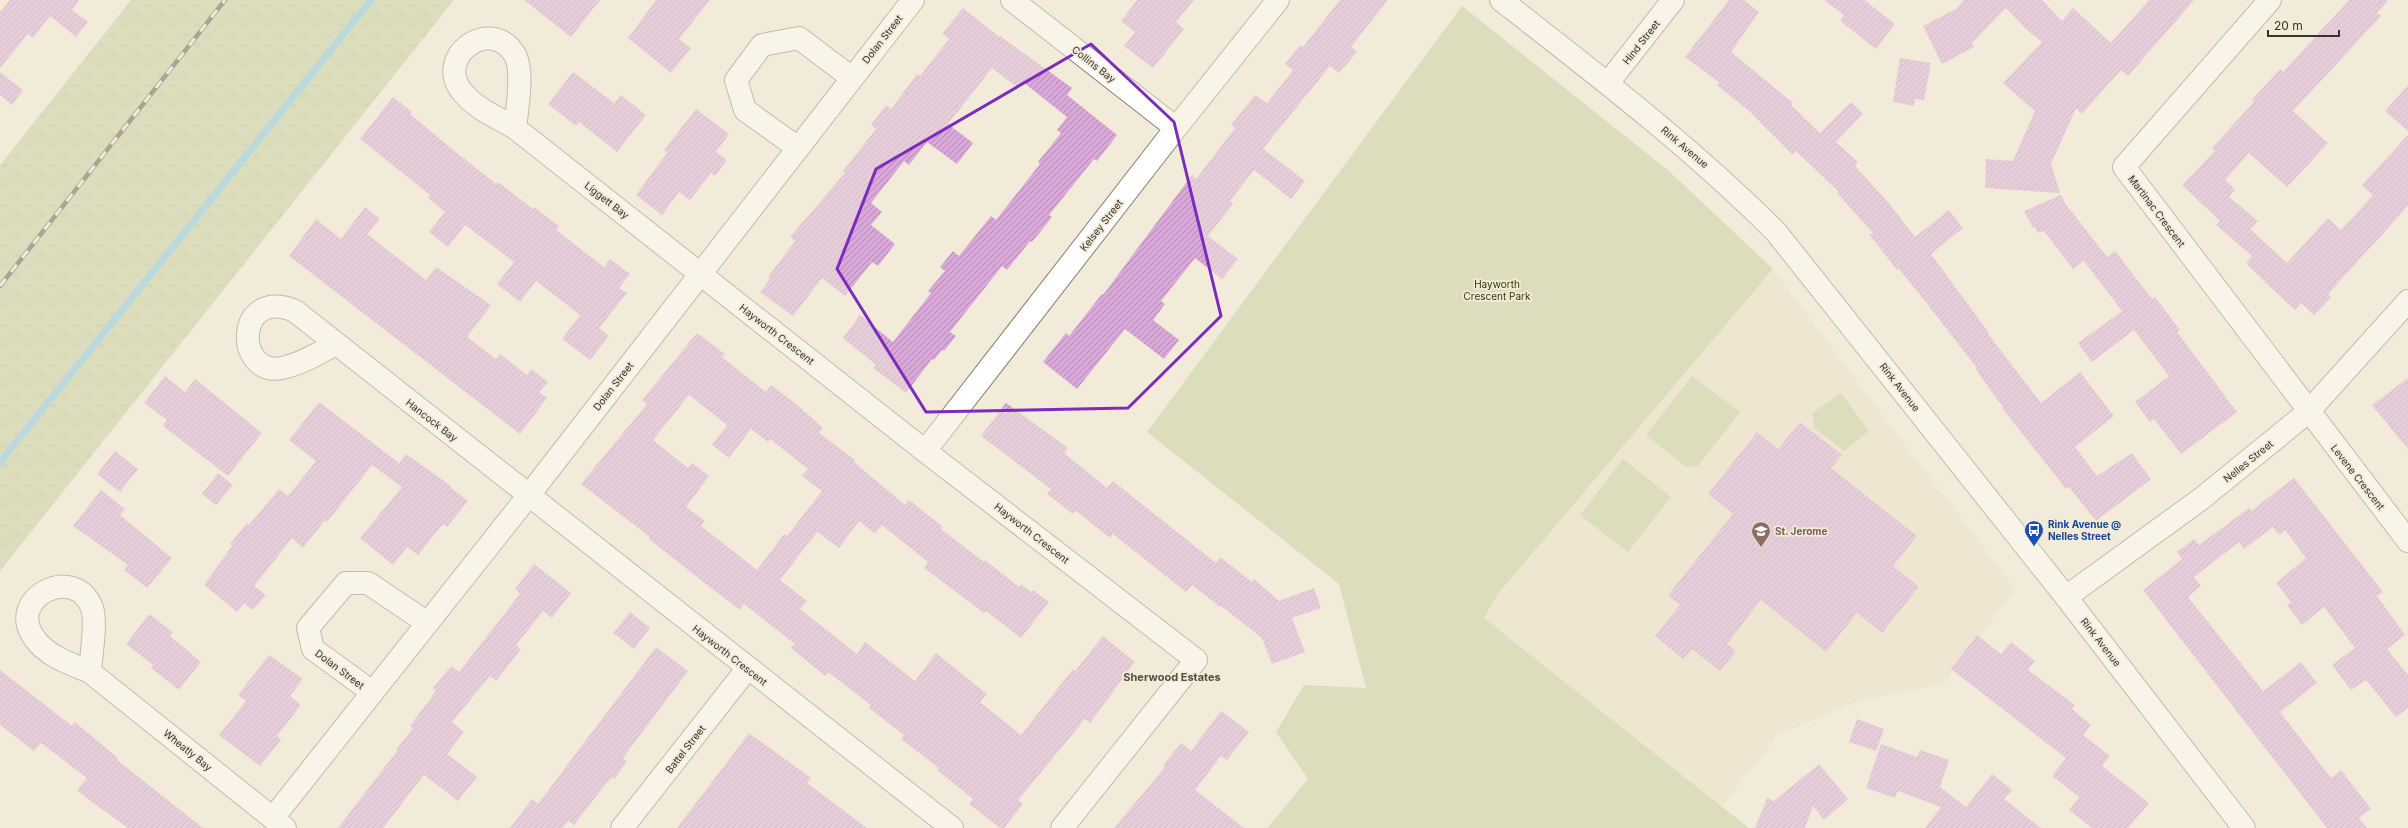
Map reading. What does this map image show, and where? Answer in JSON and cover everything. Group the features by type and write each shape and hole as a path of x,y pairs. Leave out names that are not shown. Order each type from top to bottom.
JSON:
{"street":[{"name":"Dolan Street","path":"279,823 372,692 426,622 529,495 913,0"},
{"name":"Collins Bay","path":"1012,0 1176,128"},
{"name":"Kelsey Street","path":"925,451 1176,128 1278,0"},
{"name":"Rink Avenue","path":"1501,0 1608,83 1726,182 1776,232 2066,597 2244,828"},
{"name":"Hind Street","path":"1608,83 1673,0"},
{"name":"Martinac Crescent","path":"2270,0 2124,167 2308,412"},
{"path":"798,148 745,110 736,80 762,45 799,38 852,78"},
{"name":"Liggett Bay","path":"515,128 700,273"},
{"name":"Hayworth Crescent","path":"700,273 925,451 1196,660 1062,828"},
{"name":"Nelles Street","path":"2066,597 2201,499 2308,412 2408,301"},
{"name":"Hancock Bay","path":"336,344 529,495"},
{"name":"Levene Crescent","path":"2308,412 2408,541"},
{"name":"Hayworth Crescent","path":"529,495 747,669 952,828"},
{"name":"Dolan Street","path":"372,692 313,649 308,628 346,583 368,583 426,622"},
{"name":"Battel Street","path":"622,828 747,669"},
{"name":"Wheatly Bay","path":"90,672 279,823"}],"highlighted area":[{"path":"1091,44 1174,122 1221,316 1128,408 926,412 837,269 876,169"}],"shaded area":[{"name":"St. Jerome","path":"1773,269 2015,590 1944,684 1859,701 1779,734 1722,806 1484,618 1498,594"}],"green space":[{"path":"131,0 454,0 0,571 0,165"},
{"name":"Hayworth Crescent Park","path":"1462,6 1669,171 1773,269 1498,594 1484,618 1749,828 1267,828 1308,779 1276,732 1304,685 1366,688 1339,584 1147,432"},
{"path":"1692,376 1740,412 1698,466 1686,467 1646,435"},
{"path":"1841,393 1869,431 1844,451 1814,428 1812,413"},
{"path":"1623,459 1671,497 1628,552 1580,515"}],"building":[{"path":"10,0 79,0 72,10 88,22 76,37 50,16 33,38 28,34 0,68 0,12"},
{"path":"524,0 600,0 571,37"},
{"path":"656,0 710,0 679,39 691,48 671,73 628,38"},
{"path":"1137,0 1194,0 1176,22 1184,29 1153,68 1124,46 1135,32 1121,21"},
{"path":"1340,0 1388,0 1351,47 1357,52 1339,73 1330,66 1263,149 1305,181 1291,199 1254,170 1230,201 1233,204 1208,236 1238,259 1222,279 1195,258 1161,301 1165,304 1153,320 1179,340 1164,359 1125,329 1077,389 1043,362 1066,333 1069,336 1102,294 1103,295 1192,175 1196,179 1235,128 1231,125 1255,95 1267,103 1293,70 1285,64 1300,45 1303,47"},
{"path":"1729,0 1744,0 1759,12 1731,52 1793,103 1791,105 1820,133 1851,102 1863,114 1836,142 1858,162 1855,166 1887,201 1915,237 1949,210 1963,228 1931,254 1989,333 1988,334 2041,403 2080,372 2114,416 2075,447 2097,476 2132,453 2151,479 2096,521 2069,487 2066,489 2002,408 2003,407 1976,370 1977,368 1898,268 1897,270 1870,235 1873,233 1837,193 1839,192 1796,151 1793,155 1749,111 1717,85 1720,83 1685,57"},
{"path":"1824,0 1864,0 1895,24 1876,49 1840,21 1844,15"},
{"path":"1964,0 2042,0 2062,21 2073,8 2111,43 2149,0 2194,0 2128,76 2121,70 2082,114 2076,108 2051,164 2060,193 1985,188 1986,159 2013,161 2035,111 2003,83 2042,42 2025,28 2006,8 1972,43 1974,47 1942,64 1923,26 1956,9"},
{"path":"2349,0 2388,0 2377,13 2381,16 2293,111 2328,143 2287,187 2249,153 2225,180 2235,189 2229,197 2258,221 2250,229 2287,263 2328,218 2341,230 2373,195 2362,185 2408,135 2408,206 2328,294 2331,297 2314,315 2301,303 2295,310 2268,285 2246,263 2252,256 2216,225 2220,221 2182,185 2215,151 2212,148 2254,102 2252,100 2280,69 2283,72"},
{"path":"963,8 999,37 1000,36 1072,88 1067,95 1117,135 1097,161 1094,159 1049,215 1052,217 1032,242 1030,241 1007,270 1002,266 950,332 956,336 944,351 942,350 934,360 932,359 906,393 873,368 876,365 843,338 860,315 893,342 931,293 928,291 945,271 940,267 953,251 959,256 991,216 996,220 1040,164 1038,162 1061,133 1057,130 1067,117 1023,82 1018,88 992,68 948,124 973,143 957,164 927,142 909,165 904,161 871,203 882,212 871,225 895,244 878,266 872,262 845,296 822,278 793,316 760,292 770,279 768,277 795,241 790,237 845,173 843,171 876,129 871,125 886,105 891,109 917,74 920,76 949,39 942,34"},
{"path":"1900,58 1931,63 1924,100 1915,99 1914,106 1893,102"},
{"path":"0,72 23,90 12,105 0,95"},
{"path":"573,72 614,103 621,95 646,115 617,152 579,122 576,126 548,104"},
{"path":"2408,85 2408,131 2385,111"},
{"path":"393,97 412,112 410,114 496,184 498,182 533,209 534,207 559,226 556,230 604,267 610,259 630,274 619,288 627,293 599,328 609,336 590,360 562,339 580,315 536,281 520,302 497,284 514,262 465,225 448,247 429,232 445,212 428,198 430,195 360,139"},
{"path":"696,109 729,134 716,152 727,160 715,176 711,173 690,200 679,192 662,215 636,195 667,153 664,150"},
{"path":"2061,195 2065,203 2107,257 2115,251 2152,299 2155,297 2180,330 2177,332 2237,412 2181,454 2154,419 2150,422 2135,402 2169,376 2134,330 2092,362 2078,343 2122,311 2084,261 2073,269 2044,231 2038,233 2035,227 2033,228 2024,211"},
{"path":"365,207 380,219 367,234 426,280 436,267 491,305 467,337 496,359 500,354 527,375 531,369 548,382 539,392 547,398 520,434 289,256 316,219 341,239"},
{"path":"697,333 725,354 722,357 766,392 771,385 796,404 823,428 819,433 855,460 854,462 905,505 909,500 943,527 941,529 984,562 985,560 1019,587 1021,584 1031,592 1033,590 1049,602 1021,638 986,611 984,613 924,568 928,562 882,525 875,534 859,521 839,548 817,532 780,580 807,601 800,609 857,654 865,642 915,681 936,653 987,694 980,702 1021,735 1073,669 1075,671 1103,636 1135,662 1090,723 1085,719 1018,800 1023,804 1004,828 1000,828 969,804 973,799 937,770 939,768 901,739 904,735 869,708 871,705 828,672 825,676 791,648 795,644 744,604 740,610 649,539 650,537 581,484 647,404 642,400","holes":["689,395 727,425 712,445 729,458 751,429 768,442 770,439 808,469 802,476 822,491 787,536 784,534 757,570 701,526 705,521 686,507 709,476 692,463 688,468 653,440"]},
{"path":"165,376 185,392 195,379 262,433 228,476 163,426 167,420 144,403"},
{"path":"2408,378 2408,449 2372,405"},
{"path":"319,402 399,463 406,454 451,486 450,487 468,501 447,527 443,524 418,555 407,547 393,565 360,538 402,487 372,465 327,522 325,520 303,548 292,538 254,586 266,595 253,610 244,603 237,612 204,585 232,546 230,544 247,523 249,525 279,489 288,496 316,461 289,440"},
{"path":"1006,403 1068,448 1064,453 1107,488 1113,481 1216,563 1220,557 1252,582 1254,579 1279,601 1314,588 1321,608 1292,618 1305,652 1272,664 1262,638 1221,606 1220,607 1192,585 1186,592 1113,534 1110,538 1076,511 1073,514 1047,494 1051,489 981,436"},
{"path":"1800,422 1842,455 1831,468 1917,536 1893,566 1919,587 1882,633 1857,613 1826,652 1761,600 1727,644 1736,651 1720,671 1692,649 1683,659 1655,636 1680,605 1668,595 1733,514 1708,494 1757,432 1778,449"},
{"path":"115,451 138,469 120,492 97,474"},
{"path":"218,473 233,485 216,505 202,494"},
{"path":"2294,478 2383,592 2377,596 2405,635 2387,649 2408,675 2408,708 2396,717 2366,680 2351,690 2332,665 2355,648 2324,607 2302,625 2287,605 2291,602 2276,583 2306,558 2285,530 2279,535 2273,527 2244,549 2239,542 2194,577 2201,586 2188,597 2263,691 2301,662 2317,683 2280,712 2331,778 2341,770 2371,809 2359,818 2367,828 2327,828 2143,590 2182,559 2177,552 2194,539 2199,545 2249,508 2251,511"},
{"path":"101,490 125,509 120,515 172,558 147,588 124,570 128,565 73,526"},
{"path":"534,564 571,593 552,618 543,611 516,645 521,649 496,681 490,676 452,722 464,732 447,754 477,777 458,801 424,775 383,828 338,828 413,728 410,726 436,691 433,688 451,666 459,672 520,594 515,589"},
{"path":"630,612 650,628 634,649 613,633"},
{"path":"149,614 173,632 170,636 201,662 179,690 151,668 153,665 126,644"},
{"path":"1977,635 2001,654 2011,642 2035,661 2028,670 2075,705 2072,709 2091,725 2083,735 2110,756 2102,766 2149,803 2128,828 2092,828 2069,810 2079,797 2052,776 2066,758 1951,669"},
{"path":"656,647 688,671 623,758 627,762 614,779 613,777 605,785 574,825 568,821 562,828 510,828 532,799 538,804"},
{"path":"269,655 303,679 290,696 301,705 277,736 281,740 260,766 219,735 246,701 238,695"},
{"path":"0,670 72,726 75,722 118,758 117,760 203,828 128,828 92,802 77,790 87,778 41,743 34,751 0,725"},
{"path":"1221,711 1249,732 1227,760 1221,756 1195,790 1244,828 1114,828 1165,767 1163,765 1181,743 1191,751"},
{"path":"1857,719 1884,729 1876,751 1849,742"},
{"path":"749,733 811,778 807,783 867,828 677,828"},
{"path":"1881,744 1917,757 1920,750 1949,760 1940,787 1966,807 1992,774 2012,790 2004,799 2041,828 1925,828 1941,807 1898,791 1895,798 1866,788"},
{"path":"1819,764 1848,799 1824,820 1813,806 1805,828 1755,828 1767,798 1774,801"}],"waterway":[{"path":"0,462 371,0"}],"railway":[{"path":"0,286 225,0"}],"place":[{"name":"Rink Avenue @ Nelles Street","path":"2034,547"},
{"name":"St. Jerome","path":"1761,548"}],"district":[{"name":"Sherwood Estates","path":"1172,677"}]}
